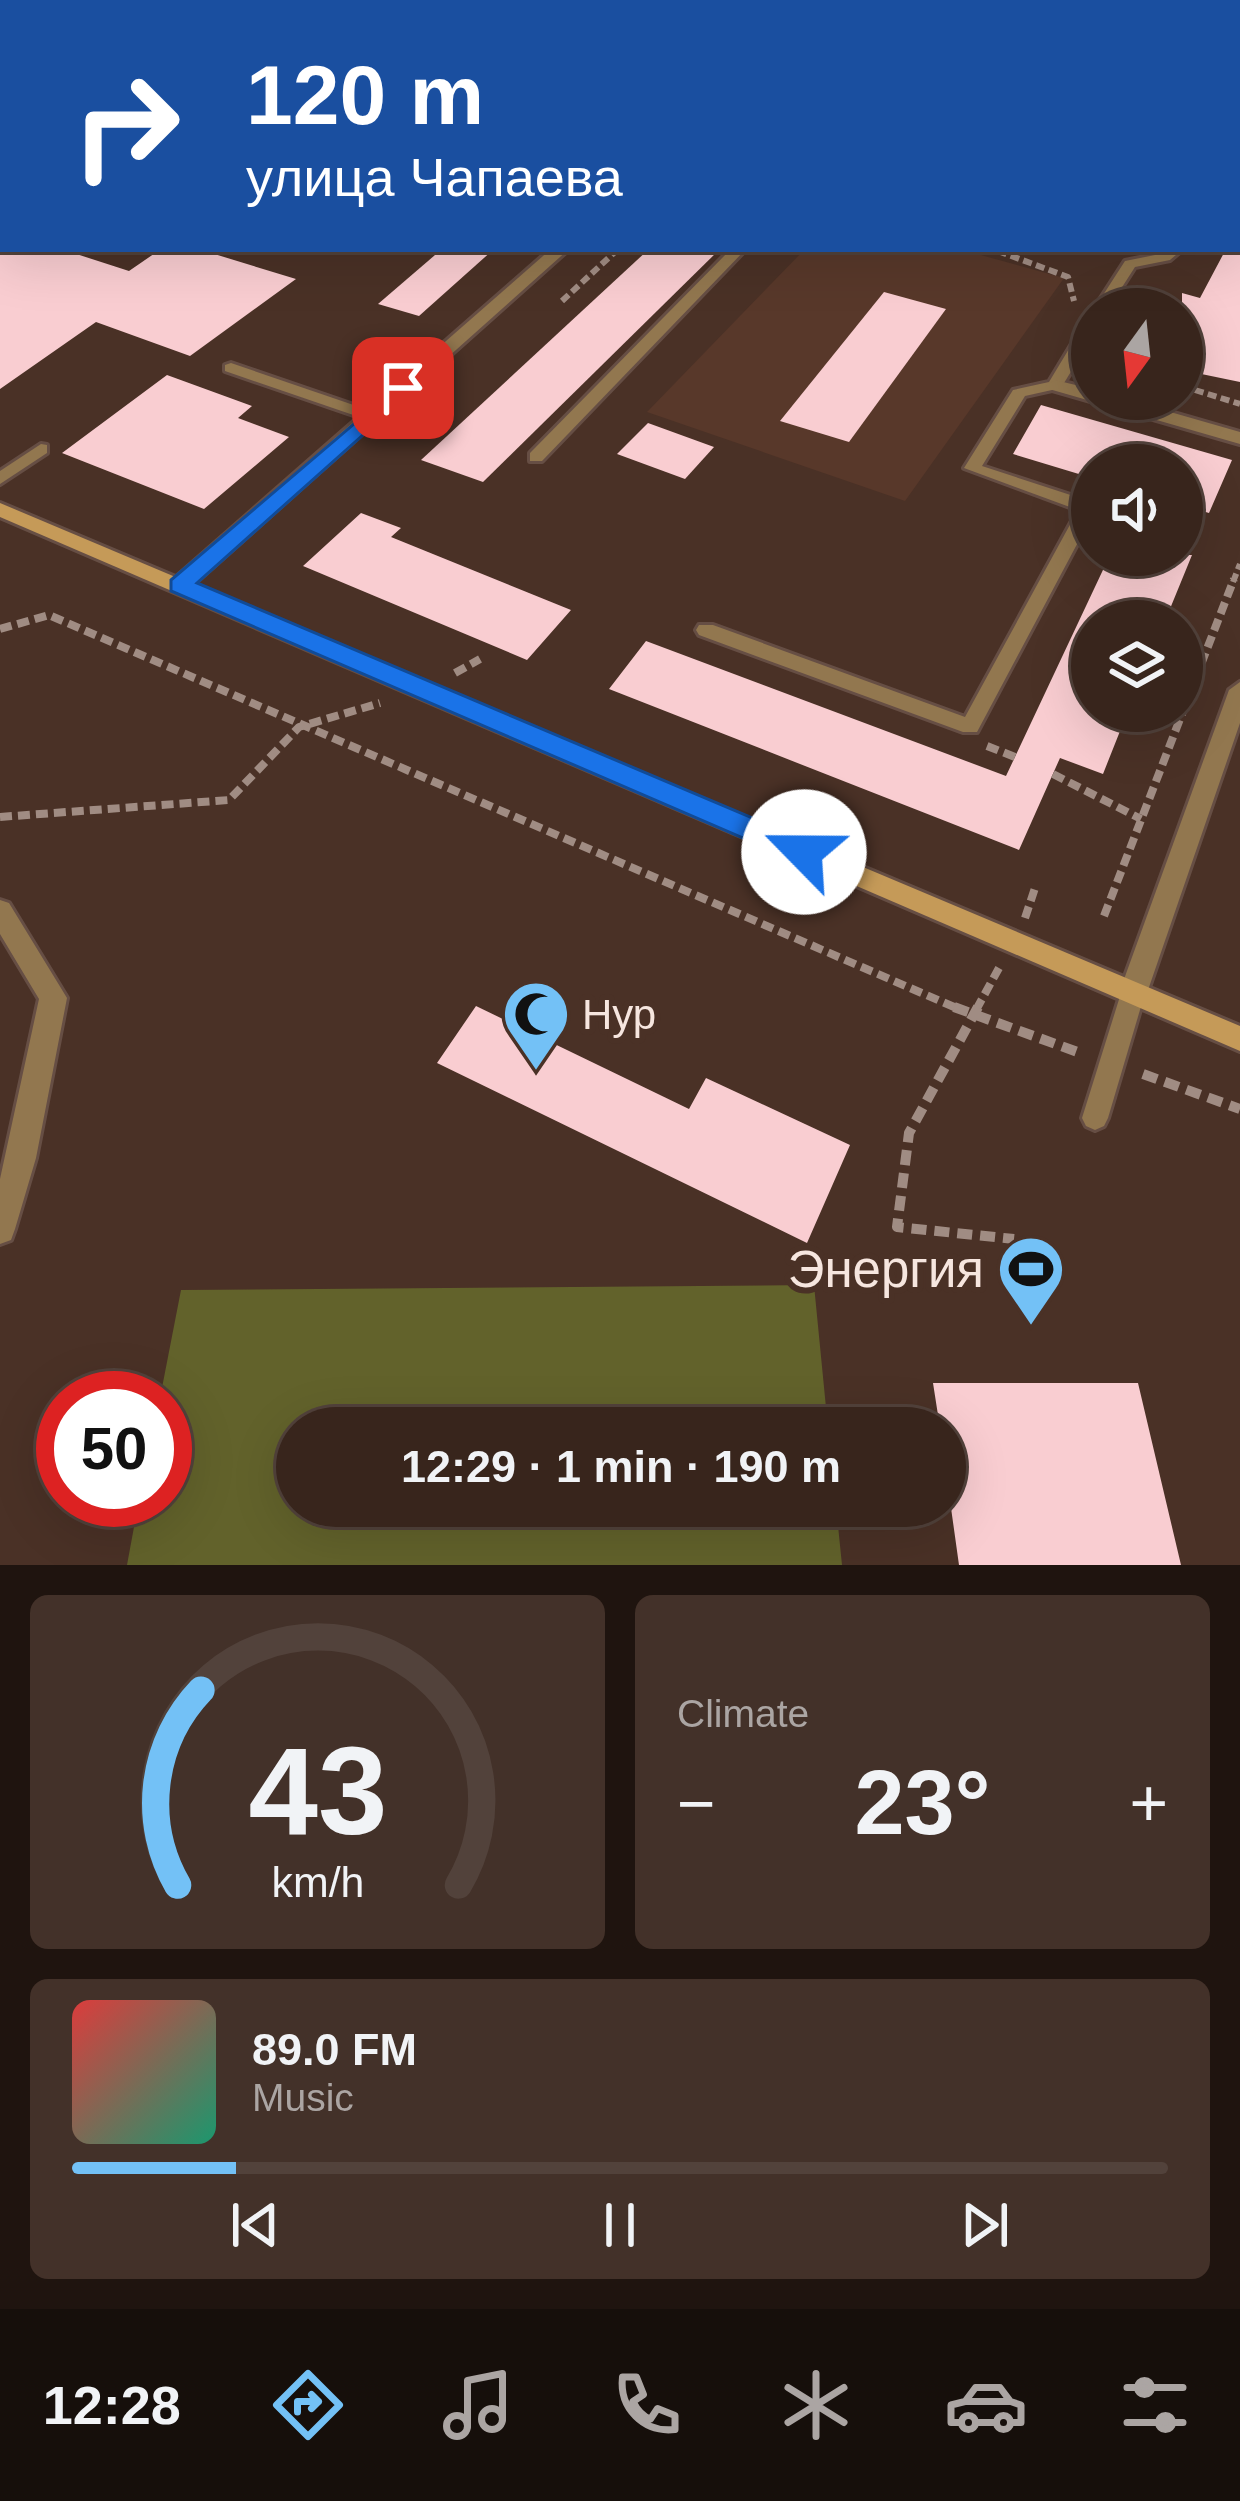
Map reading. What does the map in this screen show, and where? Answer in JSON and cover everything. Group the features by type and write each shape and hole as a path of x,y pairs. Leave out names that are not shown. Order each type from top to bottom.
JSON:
{"main road":[{"path":"0,509 1240,1039"}],"street":[{"path":"179,585 558,252"},
{"path":"1055,385 1071,389"},
{"path":"1178,420 1240,438"},
{"path":"1132,993 1240,689"},
{"path":"0,911 53,998 21,1158 0,1229"}],"lane":[{"path":"536,457 737,252"},
{"path":"1115,288 1130,264 1172,252"},
{"path":"706,630 970,727 1088,507 972,468 1019,393 1055,385 1071,358"},
{"path":"231,368 371,416"},
{"path":"0,479 40,448"},
{"path":"1095,1118 1132,993"}],"path":[{"path":"562,301 615,252"},
{"path":"1001,252 1068,277 1072,288"},
{"path":"1203,393 1240,404"},
{"path":"1103,916 1240,564"},
{"path":"0,629 49,615 970,1014 1240,1109"},
{"path":"0,817 229,800 299,727 424,690 480,659"},
{"path":"1053,774 1141,819"},
{"path":"1014,1239 896,1227 909,1132 970,1014 1016,943 1035,888"}],"shaded area":[{"path":"802,252 970,252 1064,278 905,501 647,412"},
{"path":"814,1285 826,1407 276,1407 276,1527 838,1527 842,1565 127,1565 134,1527 192,1527 192,1371 165,1371 181,1290"}],"building":[{"path":"0,252 70,252 129,271 157,252 208,252 296,279 190,356 96,322 0,389"},
{"path":"439,252 491,252 419,316 378,304"},
{"path":"646,252 717,252 483,482 421,460"},
{"path":"1224,252 1240,252 1240,382 1203,374 1203,292"},
{"path":"884,292 946,309 849,442 780,421"},
{"path":"167,375 252,406 238,418 289,437 204,509 62,453"},
{"path":"1041,405 1071,414 1071,420 1093,420 1176,444 1071,444 1071,472 1013,454"},
{"path":"648,423 714,447 685,479 617,454"},
{"path":"1203,452 1232,460 1209,513 1203,511"},
{"path":"361,513 401,528 391,537 571,610 527,660 303,566"},
{"path":"1100,576 1183,576 1174,600 1089,600"},
{"path":"1071,638 1071,732 1120,732 1103,774 1060,758 1019,850 609,689 646,641 1006,776"},
{"path":"476,1006 689,1109 706,1078 850,1145 807,1243 437,1063"},
{"path":"933,1383 1138,1383 1181,1565 959,1565 954,1527 966,1527 966,1407 937,1407"}],"place":[{"name":"Нур","path":"536,1073"},
{"name":"Энергия","path":"1031,1328"}],"route":[{"path":"403,388 179,585 804,852"}]}
